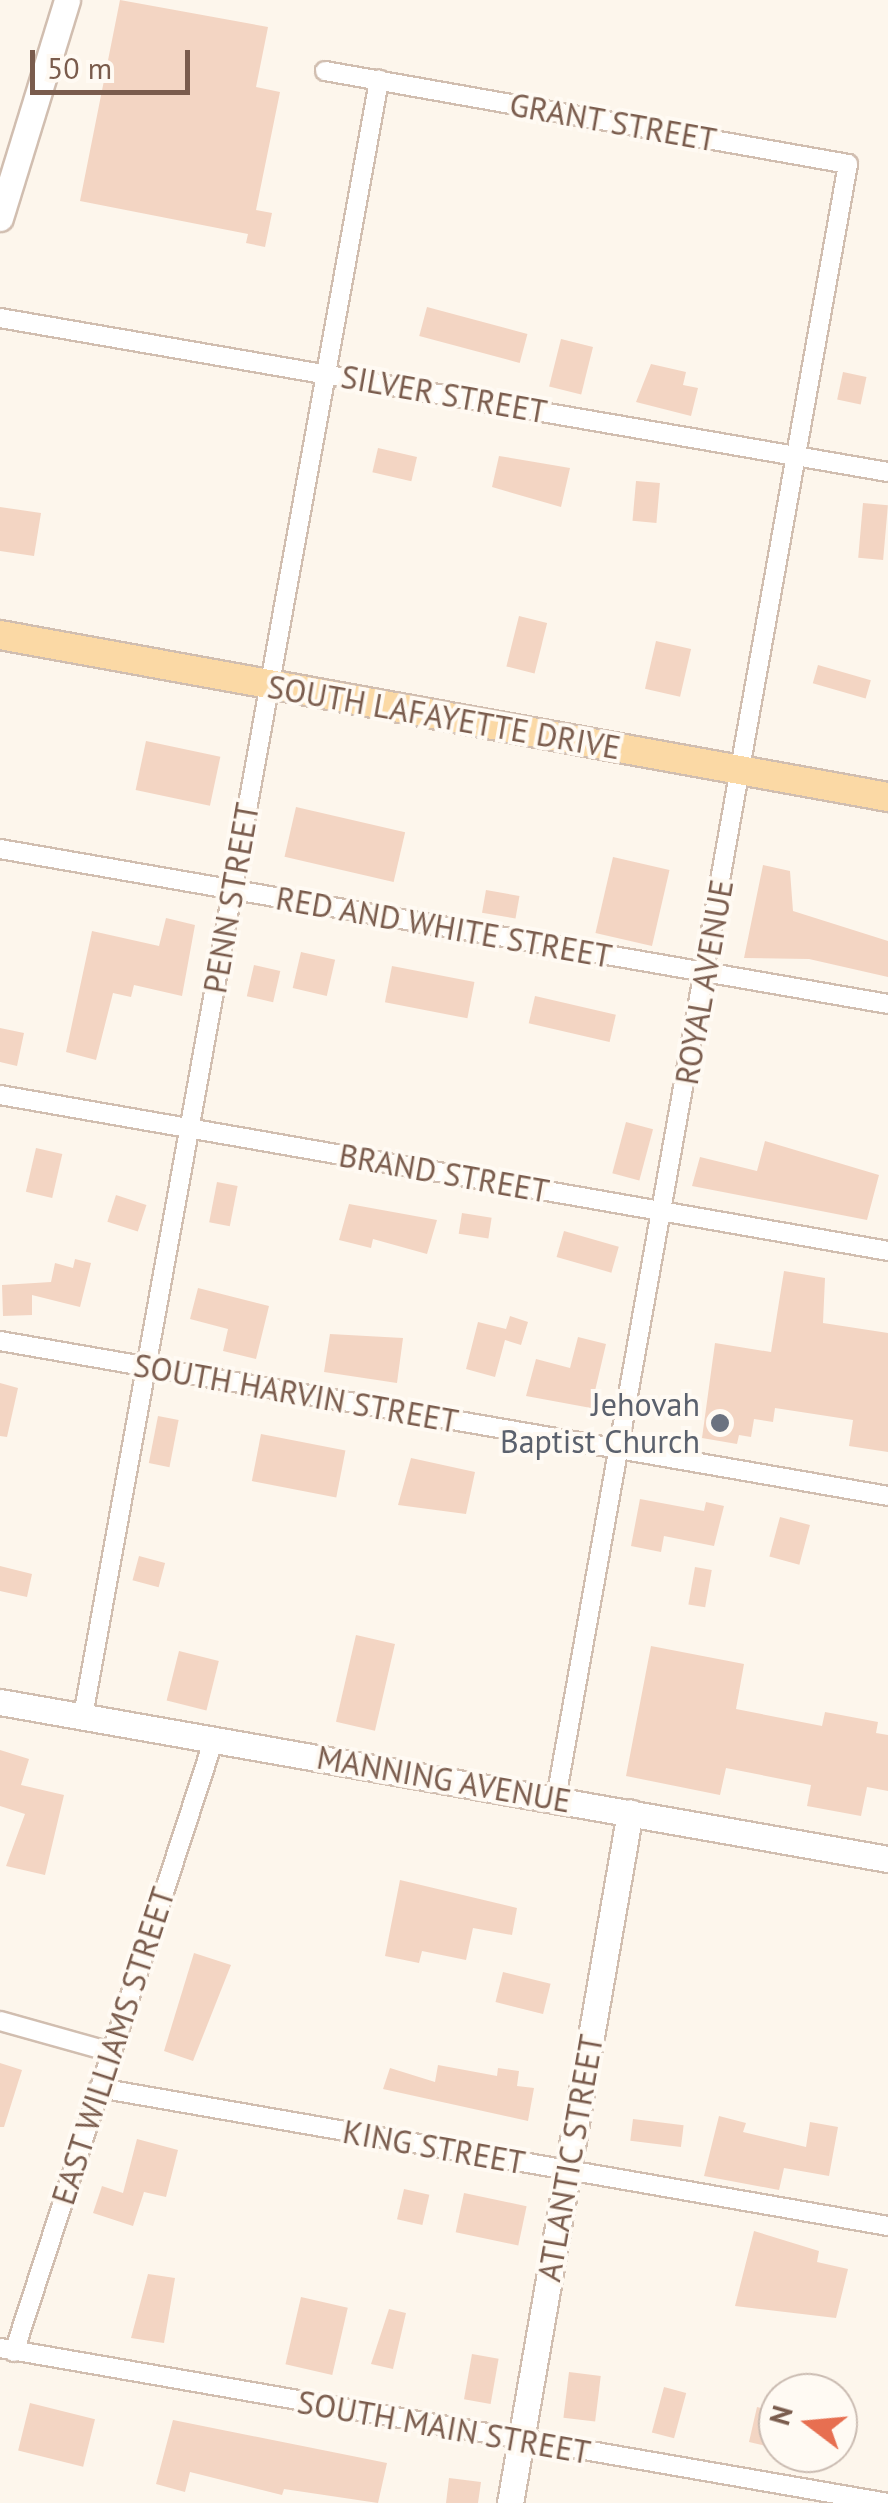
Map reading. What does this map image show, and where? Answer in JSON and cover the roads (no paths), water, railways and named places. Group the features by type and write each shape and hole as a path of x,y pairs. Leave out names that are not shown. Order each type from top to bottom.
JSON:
{"main road":[{"name":"SOUTH LAFAYETTE DRIVE","path":"0,636 888,797"}],"street":[{"path":"0,218 67,0"},
{"name":"GRANT STREET","path":"325,71 848,164"},
{"name":"PENN STREET","path":"83,1716 378,80"},
{"name":"ROYAL AVENUE","path":"556,1799 848,164"},
{"name":"SILVER STREET","path":"0,318 888,472"},
{"name":"RED AND WHITE STREET","path":"0,849 888,1004"},
{"name":"BRAND STREET","path":"0,1095 888,1251"},
{"name":"SOUTH HARVIN STREET","path":"0,1341 888,1496"},
{"name":"MANNING AVENUE","path":"0,1702 888,1859"},
{"name":"EAST WILLIAMS STREET","path":"7,2350 99,2088 214,1739"},
{"name":"ATLANTIC STREET","path":"510,2503 630,1812"},
{"path":"0,2021 111,2052"},
{"name":"KING STREET","path":"99,2088 888,2226"},
{"name":"SOUTH MAIN STREET","path":"7,2350 888,2503"}],"place":[{"name":"Jehovah Baptist Church","path":"720,1423"}]}
